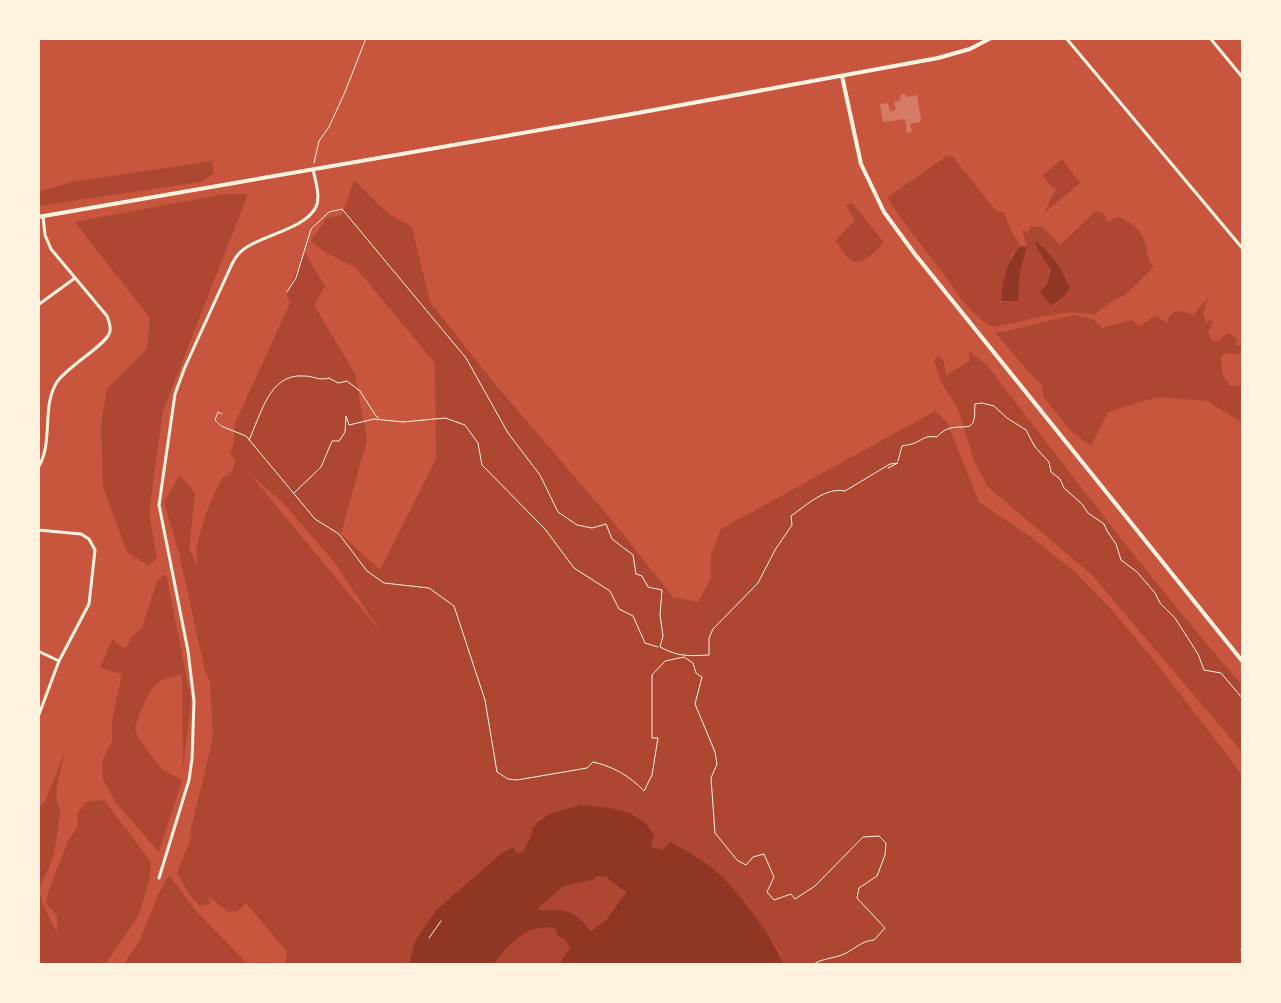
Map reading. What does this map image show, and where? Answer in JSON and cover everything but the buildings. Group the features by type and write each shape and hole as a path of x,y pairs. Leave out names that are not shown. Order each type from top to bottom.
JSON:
{"main road":[{"path":"40,216 842,76 938,58 970,49 991,38"},
{"path":"842,76 861,164 884,212 1243,662"}],"street":[{"path":"1066,38 1243,249"},
{"path":"1210,38 1243,78"},
{"path":"159,878 189,780 194,701 188,651 159,505 175,394 238,254 245,247 295,225 308,217 317,206 313,169"},
{"path":"38,468 46,450 51,395 57,382 109,334 110,325 107,316 51,249 40,216"},
{"path":"38,305 75,278"},
{"path":"38,530 81,534 89,539 95,550 89,604 59,661 38,717"},
{"path":"38,651 59,661"}],"path":[{"path":"313,169 319,141 345,92 366,38"},
{"path":"287,292 296,278 311,229 329,212 342,209 466,358 508,433 540,475 558,512 577,525 592,528 606,524 612,539 633,555 636,574 642,576 648,587 662,590 660,615 663,636 660,647"},
{"path":"249,440 271,391 288,377 305,375 320,380 329,378 338,383 347,381 360,391 381,420"},
{"path":"898,463 899,453 905,444 912,444 927,435 937,437 952,427 971,426 975,404 997,408 1023,428 1064,488 1088,513 1104,524 1121,560 1137,572 1175,618 1198,654 1202,668 1207,672 1221,673 1243,699"},
{"path":"222,414 218,412 215,420 221,426 246,436 315,519 339,534 367,571 384,583 429,588 454,606 485,700 497,772 508,779 517,780 587,768 593,762 609,765 644,791 652,775 658,738 652,738 652,675 665,661 709,655 709,638 713,629 758,583 792,525 791,516 835,489 845,491 890,464 898,463"},
{"path":"293,493 321,467 332,441 339,441 345,432 346,416 349,425 374,419 403,422 445,418 465,425 478,443 482,465 545,529 574,568 610,591 619,609 633,616 645,643 693,663 696,673 702,677 695,704 717,764 711,778 715,833 737,860 746,865 753,857 764,854 774,877 767,892 774,900 791,894 795,899 815,886 863,837 879,836 886,843 877,876 859,888 857,898 885,928 874,940 864,941 844,954 812,965"},
{"path":"888,468 898,463"},
{"path":"429,938 441,921"},
{"path":"427,927 437,934"},
{"path":"1241,949 1243,960"}],"shaded area":[{"path":"947,156 953,157 996,211 1004,212 1020,246 1012,254 1000,302 1021,303 1018,302 1020,271 1027,247 1022,230 1028,232 1031,227 1043,227 1060,245 1096,211 1104,214 1107,222 1118,217 1134,227 1143,238 1148,259 1154,267 1124,296 1094,315 1056,314 993,327 964,302 888,197","holes":["1036,242 1056,262 1070,288 1065,297 1052,307 1040,292 1047,284 1051,270"]},
{"path":"1062,159 1080,183 1044,213 1056,189 1043,175"},
{"path":"212,161 214,174 200,182 38,206 38,192 72,182"},
{"path":"354,180 387,213 412,227 430,302 673,597 698,602 711,578 711,555 721,529 935,411 947,422 979,502 1073,570 1112,610 1243,776 1243,965 784,965 780,952 737,893 670,842 663,851 652,846 652,841 626,812 581,805 538,819 522,854 503,852 436,910 415,941 407,965 285,965 287,952 246,903 238,911 228,912 208,896 210,904 200,906 177,873 192,836 190,833 213,737 210,681 164,502 180,475 195,493 189,550 196,565 197,546 207,510 223,477 230,475 236,460 230,454 235,423 290,303 286,294 305,253 325,286 314,305 355,374 367,440 341,534 380,570 436,459 435,363 356,268 323,251 311,241 327,218 342,215","holes":["249,473 284,504 335,563 380,631"]},
{"path":"224,194 248,194 163,411 149,512 157,558 149,566 127,552 103,487 101,424 107,389 147,349 150,318 75,222"},
{"path":"852,203 884,242 859,262 849,259 835,241 855,220 846,205"},
{"path":"1035,241 1056,262 1070,288 1064,297 1051,306 1040,292 1047,284 1051,270"},
{"path":"1020,246 1027,247 1020,271 1018,302 1001,301 1006,271"},
{"path":"1208,298 1203,313 1206,323 1211,319 1213,322 1208,332 1213,342 1229,333 1237,339 1236,345 1242,346 1239,354 1225,353 1221,357 1222,373 1230,386 1243,383 1243,423 1207,401 1158,397 1108,412 1091,446 1072,432 1043,397 1042,385 995,332 1073,315 1093,319 1102,328 1132,320 1139,327 1155,315 1167,323 1171,315 1177,312 1193,315"},
{"path":"969,351 986,364 1144,568 1243,686 1243,753 1092,575 988,487 974,461 958,409 941,382 934,360 939,356 944,362 946,375 970,361"},
{"path":"166,574 191,699 183,770 182,674 160,681 150,691 135,728 161,769 182,780 159,852 116,803 103,780 102,761 112,741 112,720 122,674 100,668 112,640 126,649 131,638 142,628 157,581"},
{"path":"65,751 57,790 61,811 56,843 40,892 57,934 57,915 46,903 68,841 78,826 77,815 86,802 104,800 151,862 139,915 105,965 38,965 38,808 45,802"},
{"path":"581,805 623,811 641,820 654,835 652,847 663,850 670,842 707,864 726,881 765,930 784,965 559,965 570,947 558,936 555,928 544,928 526,932 492,965 408,965 415,941 436,910 503,852 513,848 517,853 522,853 538,821 552,813","holes":["597,876 606,877 626,893 606,920 591,931 580,918 569,912 538,908 564,886"]},
{"path":"169,875 195,910 249,965 123,965 139,942"},
{"path":"597,876 606,877 626,894 606,920 591,931 574,914 538,908 564,886"},
{"path":"539,926 555,928 570,947 559,965 492,965 516,938"}]}
